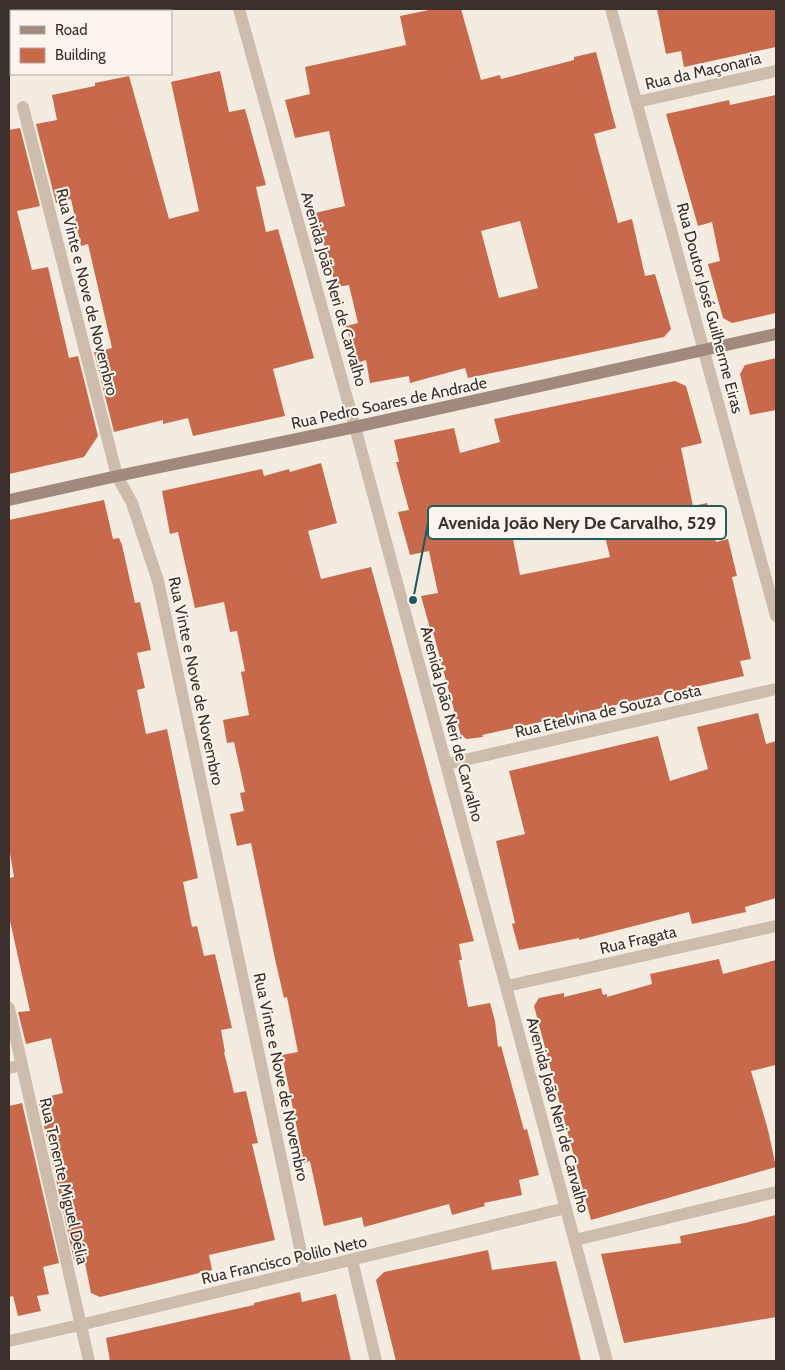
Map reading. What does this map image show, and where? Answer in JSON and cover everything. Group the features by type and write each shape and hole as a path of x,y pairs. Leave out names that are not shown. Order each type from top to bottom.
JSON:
{"street":[{"name":"Avenida João Neri de Carvalho","path":"239,9 447,764 607,1361"},
{"name":"Rua Doutor José Guilherme Eiras","path":"611,9 776,616"},
{"name":"Rua da Maçonaria","path":"637,102 776,71"},
{"name":"Rua Vinte e Nove de Novembro","path":"23,108 117,476 132,503 158,581 305,1271"},
{"name":"Rua Pedro Soares de Andrade","path":"9,500 355,428 776,334"},
{"name":"Rua Etelvina de Souza Costa","path":"447,764 776,689"},
{"name":"Rua Fragata","path":"507,986 776,926"},
{"name":"Rua Tenente Miguel Délia","path":"9,1008 89,1361"},
{"path":"9,1068 22,1065"},
{"path":"575,1240 776,1192"},
{"name":"Rua Francisco Polilo Neto","path":"9,1341 566,1208"},
{"path":"352,1260 376,1361"}],"building":[{"path":"434,9 461,9 481,80 500,75 501,79 574,60 574,57 596,52 616,128 594,134 618,223 632,219 645,276 655,274 671,329 664,337 468,378 465,368 410,383 409,376 370,383 366,360 357,363 346,326 358,323 349,285 336,287 315,213 345,206 329,131 295,138 285,100 310,94 305,67 406,45 400,16","holes":["520,221 538,288 499,298 481,231"]},
{"path":"657,9 776,9 776,47 684,67 681,51 666,54"},
{"path":"220,71 229,112 245,109 266,185 256,187 266,232 278,229 314,358 273,369 285,416 193,436 188,418 163,424 163,420 114,432 94,352 112,348 88,244 81,246 71,199 56,203 36,124 57,120 52,95 95,86 95,83 129,76 169,219 199,211 171,82"},
{"path":"776,95 776,313 732,323 723,318 708,264 720,261 712,222 698,226 666,114 729,100 730,105"},
{"path":"20,128 40,206 17,211 32,270 48,267 69,358 78,356 98,436 84,457 9,474 9,130"},
{"path":"776,358 776,410 750,415 740,374 745,365"},
{"path":"675,381 686,386 702,443 681,448 693,506 707,503 716,542 728,539 737,576 732,577 751,659 740,661 744,676 482,735 483,737 467,739 461,736 433,632 431,632 421,596 438,593 429,551 410,555 398,512 409,510 396,462 399,462 394,440 454,428 460,453 500,442 494,419","holes":["600,516 610,557 520,575 512,534"]},
{"path":"321,463 337,523 308,531 321,579 371,567 474,941 459,944 462,960 459,960 468,1007 490,1003 495,1021 498,1047 501,1046 524,1130 527,1129 539,1175 519,1180 522,1195 484,1203 485,1206 452,1215 449,1204 364,1227 362,1217 324,1226 310,1161 304,1163 282,1055 298,1052 287,997 284,998 251,843 237,846 230,814 244,811 240,793 245,792 234,742 227,743 223,720 249,715 241,672 245,671 237,631 230,632 224,602 195,608 178,532 170,534 162,491 262,469 264,476 289,469 290,472"},
{"path":"104,500 113,539 119,538 122,545 135,603 140,602 151,650 137,653 145,688 137,690 146,734 167,729 198,878 183,882 192,927 197,926 204,956 215,954 232,1028 221,1030 224,1052 234,1093 246,1091 258,1143 252,1144 275,1240 209,1255 212,1270 100,1297 91,1293 84,1258 74,1260 38,1099 63,1093 51,1038 26,1044 18,1012 30,1011 9,916 9,878 14,877 9,847 9,520"},
{"path":"758,713 766,744 776,741 776,898 745,907 746,912 692,924 689,912 579,940 579,938 519,950 512,924 515,923 496,841 525,834 509,771 658,736 670,781 708,769 697,727"},
{"path":"719,959 723,974 776,960 776,1065 751,1071 768,1130 776,1167 591,1220 534,1006 539,998 564,993 564,997 601,988 603,995 607,994 607,997 652,984 650,974"},
{"path":"22,1103 59,1263 43,1267 49,1294 37,1296 41,1311 18,1316 13,1296 9,1297 9,1106"},
{"path":"776,1215 776,1317 624,1343 601,1254 681,1243 680,1236"},
{"path":"488,1250 492,1270 556,1261 581,1361 396,1361 376,1280 384,1272"},
{"path":"300,1292 302,1302 336,1294 351,1361 110,1361 106,1338 254,1305 254,1303"}],"place":[{"name":"Avenida João Nery De Carvalho, 529","path":"413,600"}]}
